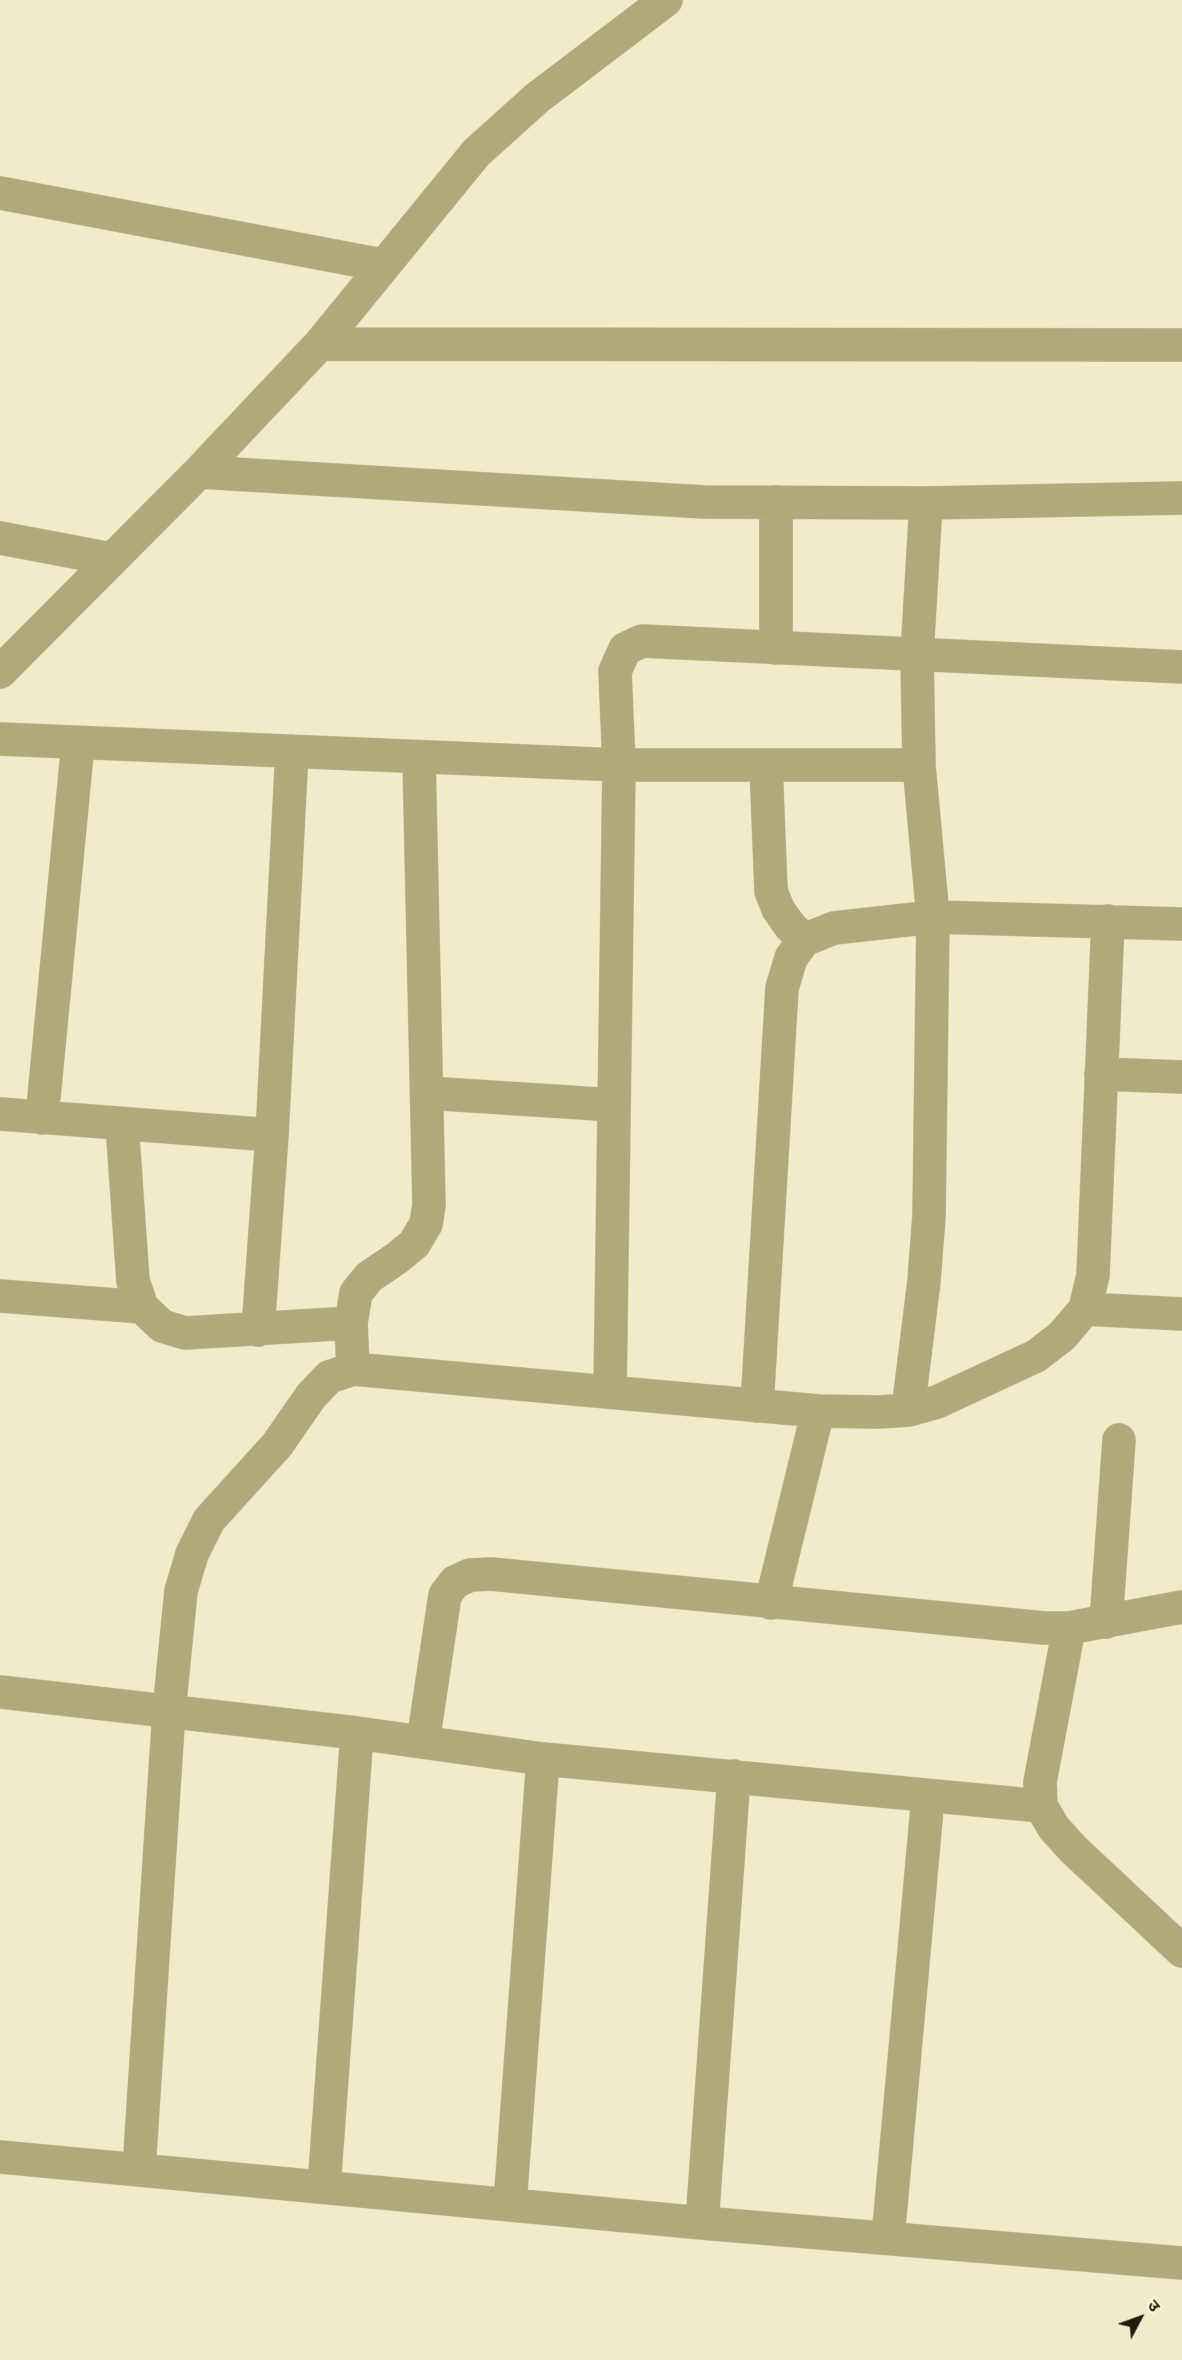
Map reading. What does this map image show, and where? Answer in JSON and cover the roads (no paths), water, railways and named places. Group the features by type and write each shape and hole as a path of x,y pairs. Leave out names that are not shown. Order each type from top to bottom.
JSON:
{"street":[{"path":"0,672 199,472 320,345 382,265 476,153 537,98 666,0"},
{"path":"0,193 382,265"},
{"path":"320,345 1182,345"},
{"path":"199,472 704,502 926,502 1182,498"},
{"path":"776,502 776,648"},
{"path":"908,1410 924,1281 929,1216 933,917 919,765 917,654 926,502"},
{"path":"0,538 111,559"},
{"path":"609,1392 619,765 615,671 625,650 642,641 1182,667"},
{"path":"0,739 619,765 919,765"},
{"path":"42,1118 78,743"},
{"path":"258,1330 272,1135 292,751"},
{"path":"353,1369 351,1323 356,1293 369,1277 398,1258 414,1244 426,1224 429,1205 419,757"},
{"path":"766,765 771,891 778,909 804,940"},
{"path":"757,1406 782,988 791,958 804,940 834,928 933,917 1182,924"},
{"path":"139,2169 170,1711 182,1591 192,1554 209,1520 277,1445 311,1396 329,1377 353,1369 818,1411 879,1412 908,1410 937,1402 1036,1356 1062,1336 1085,1309 1093,1275 1108,921"},
{"path":"1101,1074 1182,1077"},
{"path":"427,1093 614,1105"},
{"path":"0,1114 272,1135"},
{"path":"122,1124 133,1281 142,1307 162,1326 185,1334 351,1323"},
{"path":"0,1296 142,1307"},
{"path":"1085,1309 1182,1314"},
{"path":"771,1603 818,1411"},
{"path":"1106,1622 1119,1440"},
{"path":"423,1742 445,1595 455,1582 470,1575 491,1574 1044,1628 1069,1628 1182,1607"},
{"path":"1069,1628 1040,1782 1041,1806 1054,1828 1073,1849 1182,1951"},
{"path":"0,1692 357,1733 543,1759 1041,1806"},
{"path":"324,2187 357,1733"},
{"path":"510,2205 543,1759"},
{"path":"702,2223 734,1776"},
{"path":"888,2238 928,1797"},
{"path":"0,2157 702,2223 1182,2263"}]}
